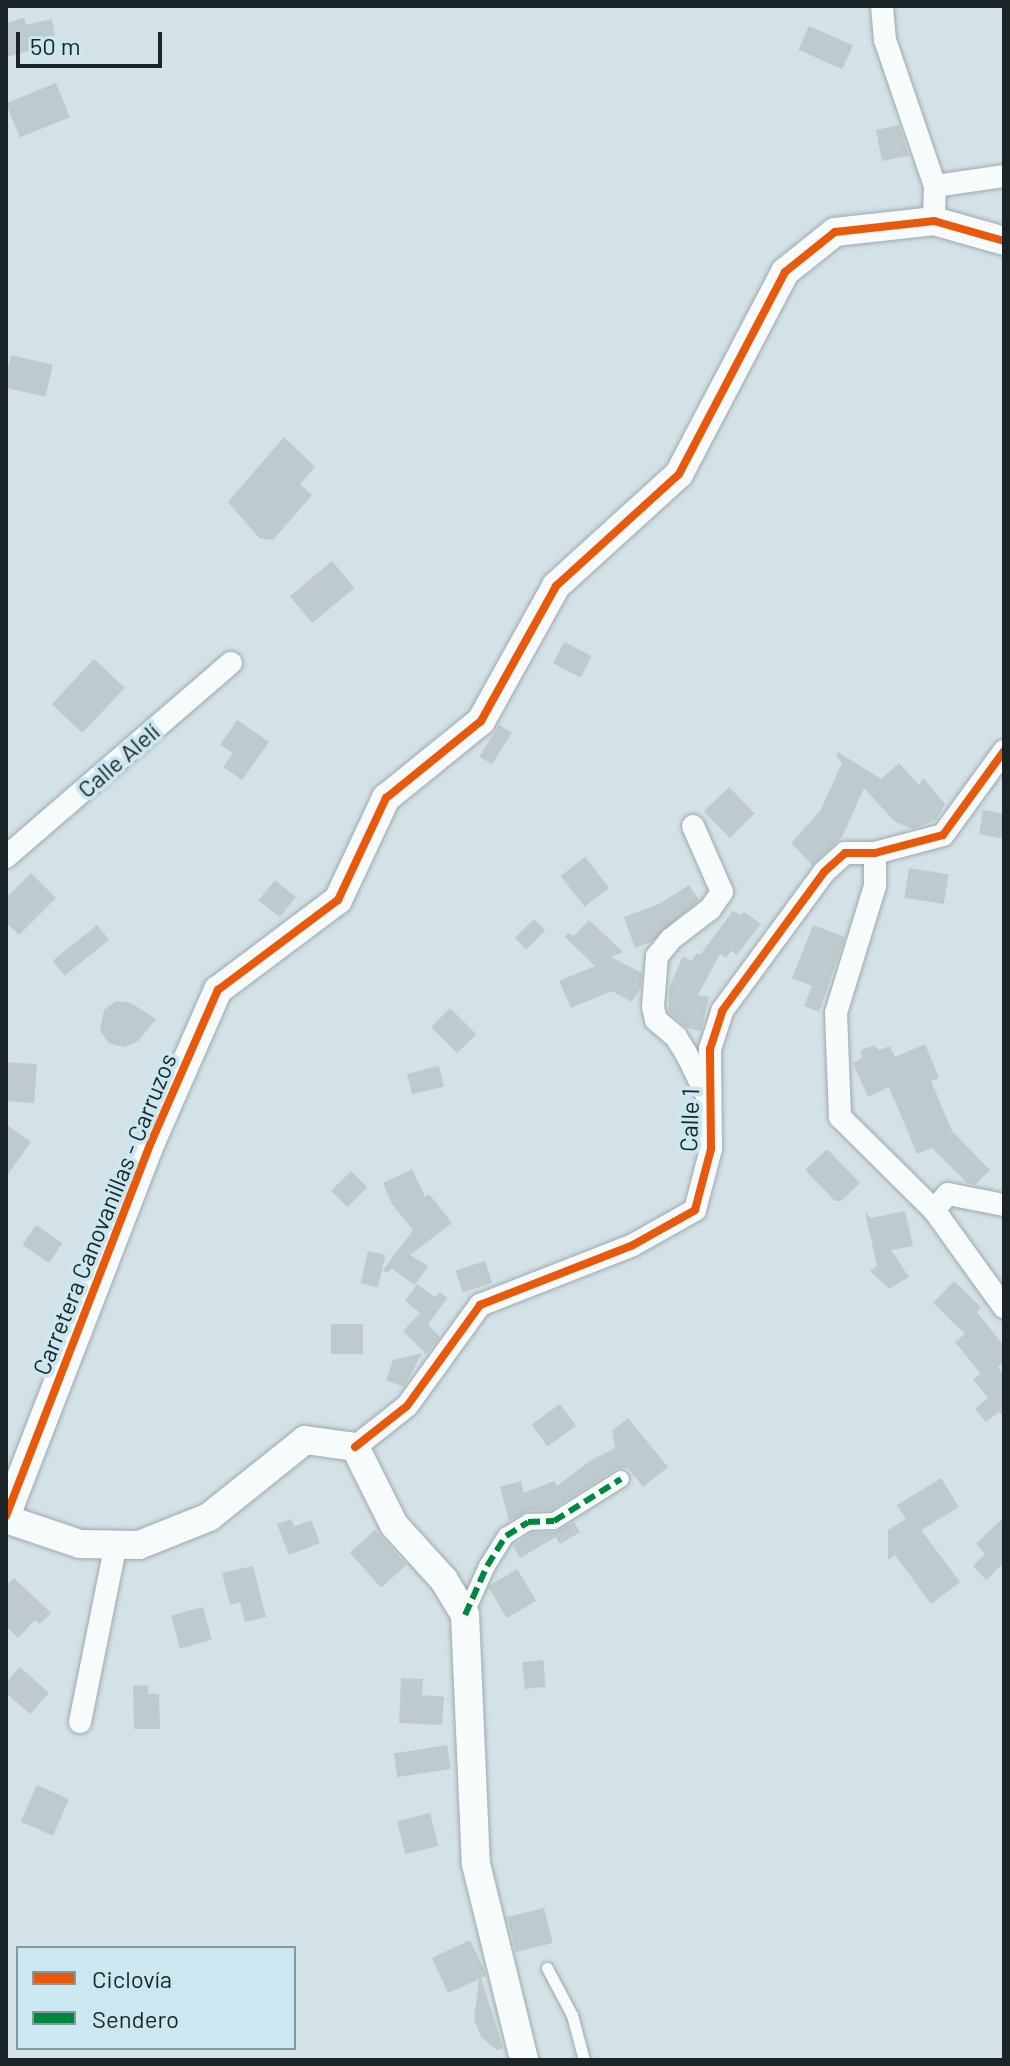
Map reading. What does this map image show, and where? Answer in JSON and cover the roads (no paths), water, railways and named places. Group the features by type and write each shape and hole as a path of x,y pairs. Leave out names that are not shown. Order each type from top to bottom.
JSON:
{"street":[{"path":"882,6 885,40 935,186 934,221"},
{"path":"935,186 1004,176"},
{"name":"Carretera Canovanillas - Carruzos","path":"355,1447 305,1440 209,1517 139,1545 80,1544 6,1518 152,1140 218,990 338,900 386,798 481,721 556,586 679,474 785,272 835,232 934,221 1004,241"},
{"name":"Calle Alelí","path":"6,857 231,663"},
{"name":"Calle 1","path":"355,1447 407,1406 480,1305 633,1245 695,1210 711,1149 710,1049 722,1011 824,872 845,853 875,853 943,835 1004,751"},
{"path":"693,826 722,892 710,909 671,939 657,956 653,1007 656,1020 676,1037 711,1102"},
{"path":"875,853 875,886 836,1013 840,1117 934,1210 1004,1307"},
{"path":"934,1210 948,1194 1004,1205"},
{"path":"355,1447 394,1525 444,1580 465,1615"},
{"path":"524,2060 476,1864 465,1615 487,1566 506,1536 528,1522 554,1521 621,1479"},
{"path":"80,1722 116,1544"}],"lane":[{"path":"547,1968 572,2015 584,2060"}]}
